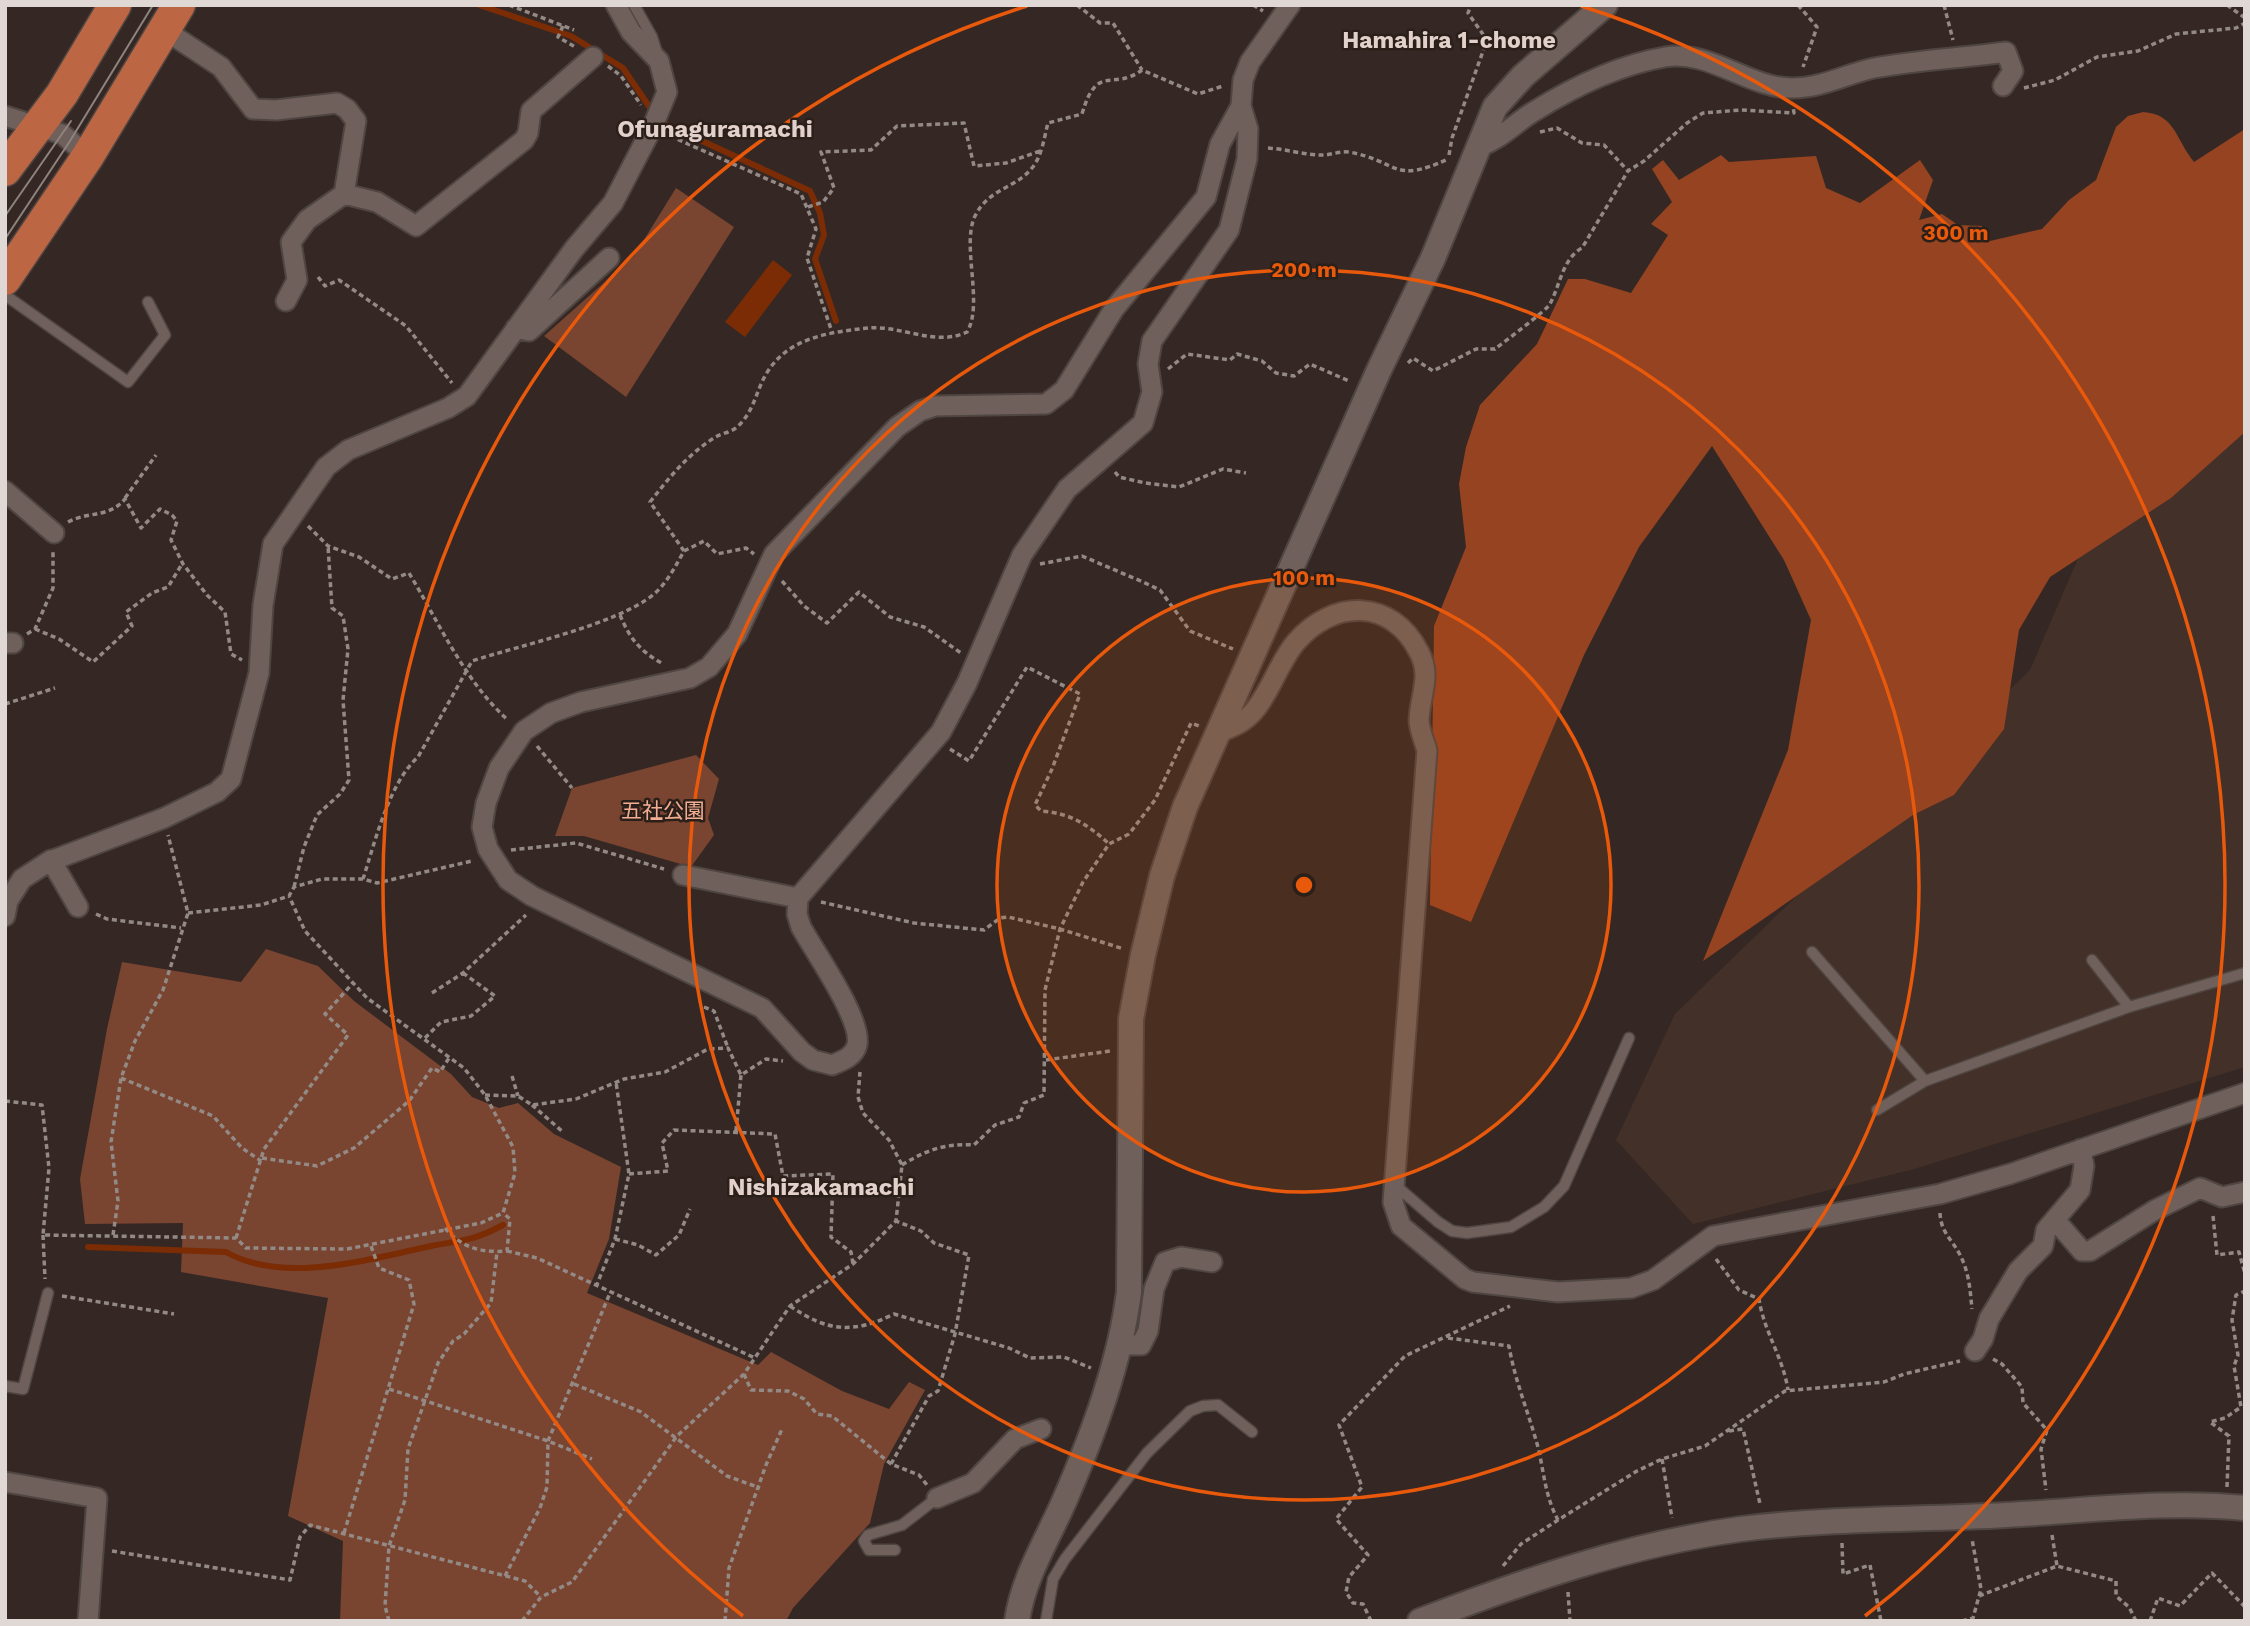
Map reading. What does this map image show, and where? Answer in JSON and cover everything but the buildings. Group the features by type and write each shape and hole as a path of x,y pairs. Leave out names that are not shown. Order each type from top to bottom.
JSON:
{"highway":[{"path":"5,170 62,94 115,5"},
{"path":"5,279 88,156 171,17"}],"street":[{"path":"5,916 8,901 22,879 51,860 164,818 217,792 232,779 260,668 262,605 273,544 326,467 348,450 448,408 465,398 574,249 613,204 652,128 667,92 659,61 636,37 616,5"},
{"path":"1241,106 1220,144 1206,197 1114,309 1065,390 1046,404 935,406 920,411 875,447 767,564 737,634 709,667 690,678 581,702 551,713 524,731 499,768 486,803 482,827 490,853 508,880 555,908 761,1008 813,1060 832,1065 856,1049 858,1042 853,1019 801,928 797,914 798,898 941,732 1022,555 1067,489 1143,423 1152,392 1148,364 1152,341 1229,230 1248,146 1248,129 1241,106 1243,80 1250,62 1290,5"},
{"path":"1017,1621 1021,1596 1077,1471 1119,1345 1129,1292 1131,1019 1162,876 1185,807 1379,370 1433,258 1495,107 1506,92 1605,5"},
{"path":"171,17 221,67 253,109 276,110 337,103 347,109 356,121 344,194 307,220 291,242 297,280 286,301"},
{"path":"1480,146 1493,142 1532,113 1593,80 1634,64 1668,56 1704,62 1765,84 1790,88 1817,86 1874,68 2006,52 2012,71 2003,86"},
{"path":"344,194 377,202 416,226 524,141 531,111 593,57"},
{"path":"5,116 62,134 88,156"},
{"path":"516,328 529,331 609,258"},
{"path":"5,491 46,528"},
{"path":"1218,733 1242,723 1256,710 1295,643 1315,623 1334,615 1359,610 1383,613 1403,627 1419,652 1427,675 1419,722 1427,751 1394,1210 1401,1226 1473,1282 1558,1292 1607,1291 1653,1280 1713,1236 1940,1194 2245,1093"},
{"path":"51,860 78,907"},
{"path":"683,875 798,898"},
{"path":"1979,1345 1989,1319 2018,1271 2043,1246 2046,1230 2080,1190 2084,1166 2081,1149"},
{"path":"2056,1221 2082,1251 2090,1251 2155,1210 2200,1188 2222,1197 2245,1192"},
{"path":"1119,1345 1141,1345 1148,1331 1154,1289 1166,1262 1181,1257 1212,1262"},
{"path":"937,1498 973,1483 1015,1439 1041,1429"},
{"path":"5,1482 97,1498 88,1621"},
{"path":"1420,1621 1494,1592 1564,1570 1675,1541 1765,1527 1843,1519 2235,1507"}],"lane":[{"path":"634,5 652,37 659,61"},
{"path":"5,295 128,382 165,335 148,302"},
{"path":"1812,952 1925,1081"},
{"path":"2092,960 2129,1007"},
{"path":"1877,1110 1925,1081 2129,1007 2245,972"},
{"path":"1395,1185 1421,1211 1452,1231 1467,1233 1511,1227 1544,1207 1564,1186 1629,1038"},
{"path":"5,1385 23,1390 48,1293"},
{"path":"1046,1621 1054,1579 1065,1559 1147,1452 1168,1430 1190,1411 1203,1406 1219,1405 1252,1432"},
{"path":"895,1550 869,1550 864,1542 868,1535 902,1525 937,1498"}],"path":[{"path":"509,5 574,30"},
{"path":"1077,5 1100,23 1113,23 1142,70 1198,94 1243,80"},
{"path":"1448,159 1452,138 1487,40 1468,13 1471,5"},
{"path":"1790,88 1804,66 1817,27 1798,5"},
{"path":"1944,5 1952,30 1956,58"},
{"path":"2003,86 2010,91 2055,80 2097,57 2138,51 2176,34 2236,28 2245,20 2227,5"},
{"path":"684,551 650,502 684,460 716,436 738,426 750,412 769,370 800,342 833,333 884,327 954,339 967,332 975,310 971,292 974,219 997,189 1023,177 1041,150 1048,123 1082,114 1088,91 1096,84 1131,78 1142,70"},
{"path":"1433,371 1476,349 1495,349 1531,318 1549,308 1572,254 1582,248 1628,171 1644,162 1687,123 1703,113 1741,110 1794,113"},
{"path":"808,206 823,202 834,187 821,152 872,150 897,126 964,123 974,166 1006,163 1041,150"},
{"path":"652,128 802,194 816,229 807,258 833,333"},
{"path":"1532,134 1558,128 1582,144 1604,145 1628,171"},
{"path":"1248,146 1320,156 1345,151 1369,157 1404,172 1414,172 1480,146"},
{"path":"316,275 325,286 339,280 406,326 465,398"},
{"path":"1152,392 1160,387 1164,373 1187,354 1230,359 1237,354 1262,360 1276,373 1294,376 1310,364 1352,383 1379,370"},
{"path":"31,634 53,588 43,519 59,527 82,514 100,515 116,510 156,455"},
{"path":"1102,458 1119,477 1179,487 1223,470 1246,473"},
{"path":"125,499 141,528 160,509 177,521 171,540 183,564 207,595 225,612 231,654 260,668"},
{"path":"294,512 328,546 359,557 392,579 409,573 467,669"},
{"path":"363,879 384,816 404,775 418,757 472,661 620,615 655,593 684,551 704,541 717,554 746,548 767,564 804,606 827,623 859,592 890,617 924,626 955,651 976,659"},
{"path":"188,913 261,905 289,896 295,887 304,847 317,815 340,794 349,780 343,701 348,649 343,616 332,608 328,546"},
{"path":"1022,555 1042,565 1082,556 1143,582 1160,590 1190,631 1252,656"},
{"path":"35,629 59,639 93,662 132,626 125,612 152,593 168,587 183,564"},
{"path":"620,615 630,638 645,654 690,678"},
{"path":"941,732 948,748 969,761 1027,667 1080,694 1052,769 1035,805 1041,811 1063,813 1088,825 1109,844"},
{"path":"5,704 55,688"},
{"path":"902,1165 925,1151 956,1143 974,1145 995,1125 1019,1117 1024,1103 1044,1095 1045,990 1060,929 1083,883 1109,844 1129,834 1155,800 1191,723 1218,733"},
{"path":"113,1235 118,1201 111,1142 121,1078 135,1041 163,990 188,913 164,818"},
{"path":"295,887 322,879 363,879 377,883 470,862 490,853 576,843 683,875"},
{"path":"43,1235 236,1238 246,1248 347,1249 402,1241 445,1228 481,1223 503,1213 515,1173 513,1147 485,1095 464,1068 367,998 352,983 305,932 289,896"},
{"path":"798,898 914,923 984,930 1000,918 1008,917 1060,929 1143,955"},
{"path":"78,907 107,919 182,929"},
{"path":"432,993 463,973 533,909 547,913 555,908"},
{"path":"424,1038 441,1022 471,1016 495,996 463,973"},
{"path":"5,981 5,994"},
{"path":"236,1238 262,1159 285,1121 348,1035 325,1014 352,983"},
{"path":"704,1007 713,1011 741,1076 736,1131"},
{"path":"741,1076 766,1059 783,1061 771,1018"},
{"path":"1046,1060 1114,1051 1121,1023 1131,1019"},
{"path":"532,1105 576,1099 616,1082 665,1072 708,1049 728,1048"},
{"path":"121,1078 213,1116 242,1148 262,1159 317,1166 354,1148 409,1101 432,1068 440,1072 449,1058"},
{"path":"522,1621 541,1597 572,1582 677,1436 744,1374 790,1306 853,1264 896,1221 902,1165 895,1148 860,1106 858,1077 862,1067"},
{"path":"512,1076 518,1096"},
{"path":"596,1287 615,1239 629,1174 616,1082"},
{"path":"485,1095 518,1096 563,1132"},
{"path":"5,1101 42,1105 49,1168 43,1235 43,1271 48,1293 174,1314"},
{"path":"629,1174 668,1171 662,1143 674,1130 775,1134 783,1176 833,1174 831,1237 851,1252 853,1264"},
{"path":"2211,1192 2217,1255 2239,1252 2245,1274"},
{"path":"1940,1194 1941,1228 1959,1254 1970,1278 1973,1318 1979,1345 2002,1364 2022,1387 2023,1403 2047,1430 2041,1449 2049,1513"},
{"path":"615,1239 638,1245 656,1255 679,1235 690,1209"},
{"path":"503,1213 510,1219 507,1251"},
{"path":"891,1464 929,1396 939,1391 955,1334 970,1255 934,1243 920,1231 896,1221"},
{"path":"445,1228 456,1241 484,1253 507,1251 537,1258 755,1359"},
{"path":"344,1533 414,1304 409,1280 379,1268 370,1246"},
{"path":"1691,1251 1698,1260 1714,1256 1739,1290 1759,1299 1762,1323 1784,1365 1788,1390"},
{"path":"389,1621 385,1606 389,1546 405,1500 408,1449 438,1363 449,1346 491,1303 497,1252"},
{"path":"2235,1507 2230,1436 2210,1422 2225,1418 2241,1407 2234,1366 2238,1355 2232,1320 2236,1296 2245,1291"},
{"path":"505,1576 540,1508 547,1487 548,1441 610,1293"},
{"path":"1371,1621 1363,1604 1353,1603 1346,1592 1349,1577 1368,1555 1336,1519 1362,1487 1339,1424 1405,1356 1517,1304"},
{"path":"790,1306 813,1322 841,1328 866,1328 894,1314 1009,1348 1030,1358 1064,1357 1092,1368 1092,1387 1103,1396"},
{"path":"1447,1338 1509,1346 1514,1375 1538,1451 1550,1504 1558,1520"},
{"path":"1494,1592 1493,1579 1521,1544 1662,1459 1705,1446 1788,1390 1884,1382 1904,1374 1955,1364 1979,1345"},
{"path":"744,1374 751,1390 788,1391 804,1399 817,1414 832,1416 891,1464 919,1475 937,1498"},
{"path":"573,1383 641,1412 677,1436 727,1476 760,1488"},
{"path":"389,1389 548,1441 592,1459"},
{"path":"725,1621 729,1568 782,1429"},
{"path":"1726,1432 1743,1429 1765,1527"},
{"path":"1662,1459 1675,1541"},
{"path":"1962,1621 1973,1618 1981,1589 1970,1528 2005,1515"},
{"path":"1843,1519 1843,1574 1870,1565 1881,1621"},
{"path":"92,1549 290,1580 300,1537 310,1525 525,1581 541,1597"},
{"path":"1979,1596 2057,1566 2116,1581 2116,1596 2129,1607 2136,1621"},
{"path":"1564,1570 1570,1601 1570,1621"},
{"path":"2150,1621 2158,1598 2179,1606 2212,1573 2245,1607"}],"shaded area":[{"path":"2143,112 2162,117 2168,122 2194,162 2245,129 2245,432 2171,498 2050,577 2019,630 2004,729 1954,795 1913,815 1703,961 1788,750 1811,620 1784,560 1712,446 1639,547 1584,655 1471,922 1430,905 1434,626 1466,547 1459,484 1466,447 1480,405 1537,344 1568,279 1585,279 1631,293 1668,235 1651,224 1672,202 1652,169 1663,160 1679,180 1721,155 1729,162 1816,156 1826,188 1860,203 1920,160 1933,180 1919,220 1942,214 1958,225 1982,226 1990,241 2042,229 2069,200 2096,180 2116,127 2128,116"},
{"path":"773,260 792,275 745,337 725,322"},
{"path":"2245,426 2245,1067 1914,1169 1693,1224 1616,1140 1675,1014 2030,670 2086,540"}],"green space":[{"path":"676,188 734,227 626,397 544,336 634,256"},
{"name":"五社公園","path":"696,755 719,779 708,818 714,835 691,867 584,836 555,836 572,788"},
{"path":"266,949 318,966 354,1001 451,1074 472,1097 499,1108 518,1103 554,1134 621,1167 609,1239 587,1293 758,1365 771,1352 842,1391 889,1409 909,1382 925,1390 884,1464 870,1523 793,1608 786,1621 340,1621 343,1541 288,1516 328,1298 181,1272 183,1223 85,1224 80,1179 122,962 241,982"}],"waterway":[{"path":"479,5 571,36 623,68 659,121 810,191 820,213 824,235 815,259 836,321"},
{"path":"88,1247 226,1252 249,1262 300,1268 354,1262 460,1241 503,1225"}],"tram line":[{"path":"5,239 70,141 153,5"},
{"path":"5,216 71,121"}],"district":[{"name":"Hamahira 1-chome","path":"1449,40"},
{"name":"Ofunaguramachi","path":"715,129"},
{"name":"Nishizakamachi","path":"821,1187"}]}
